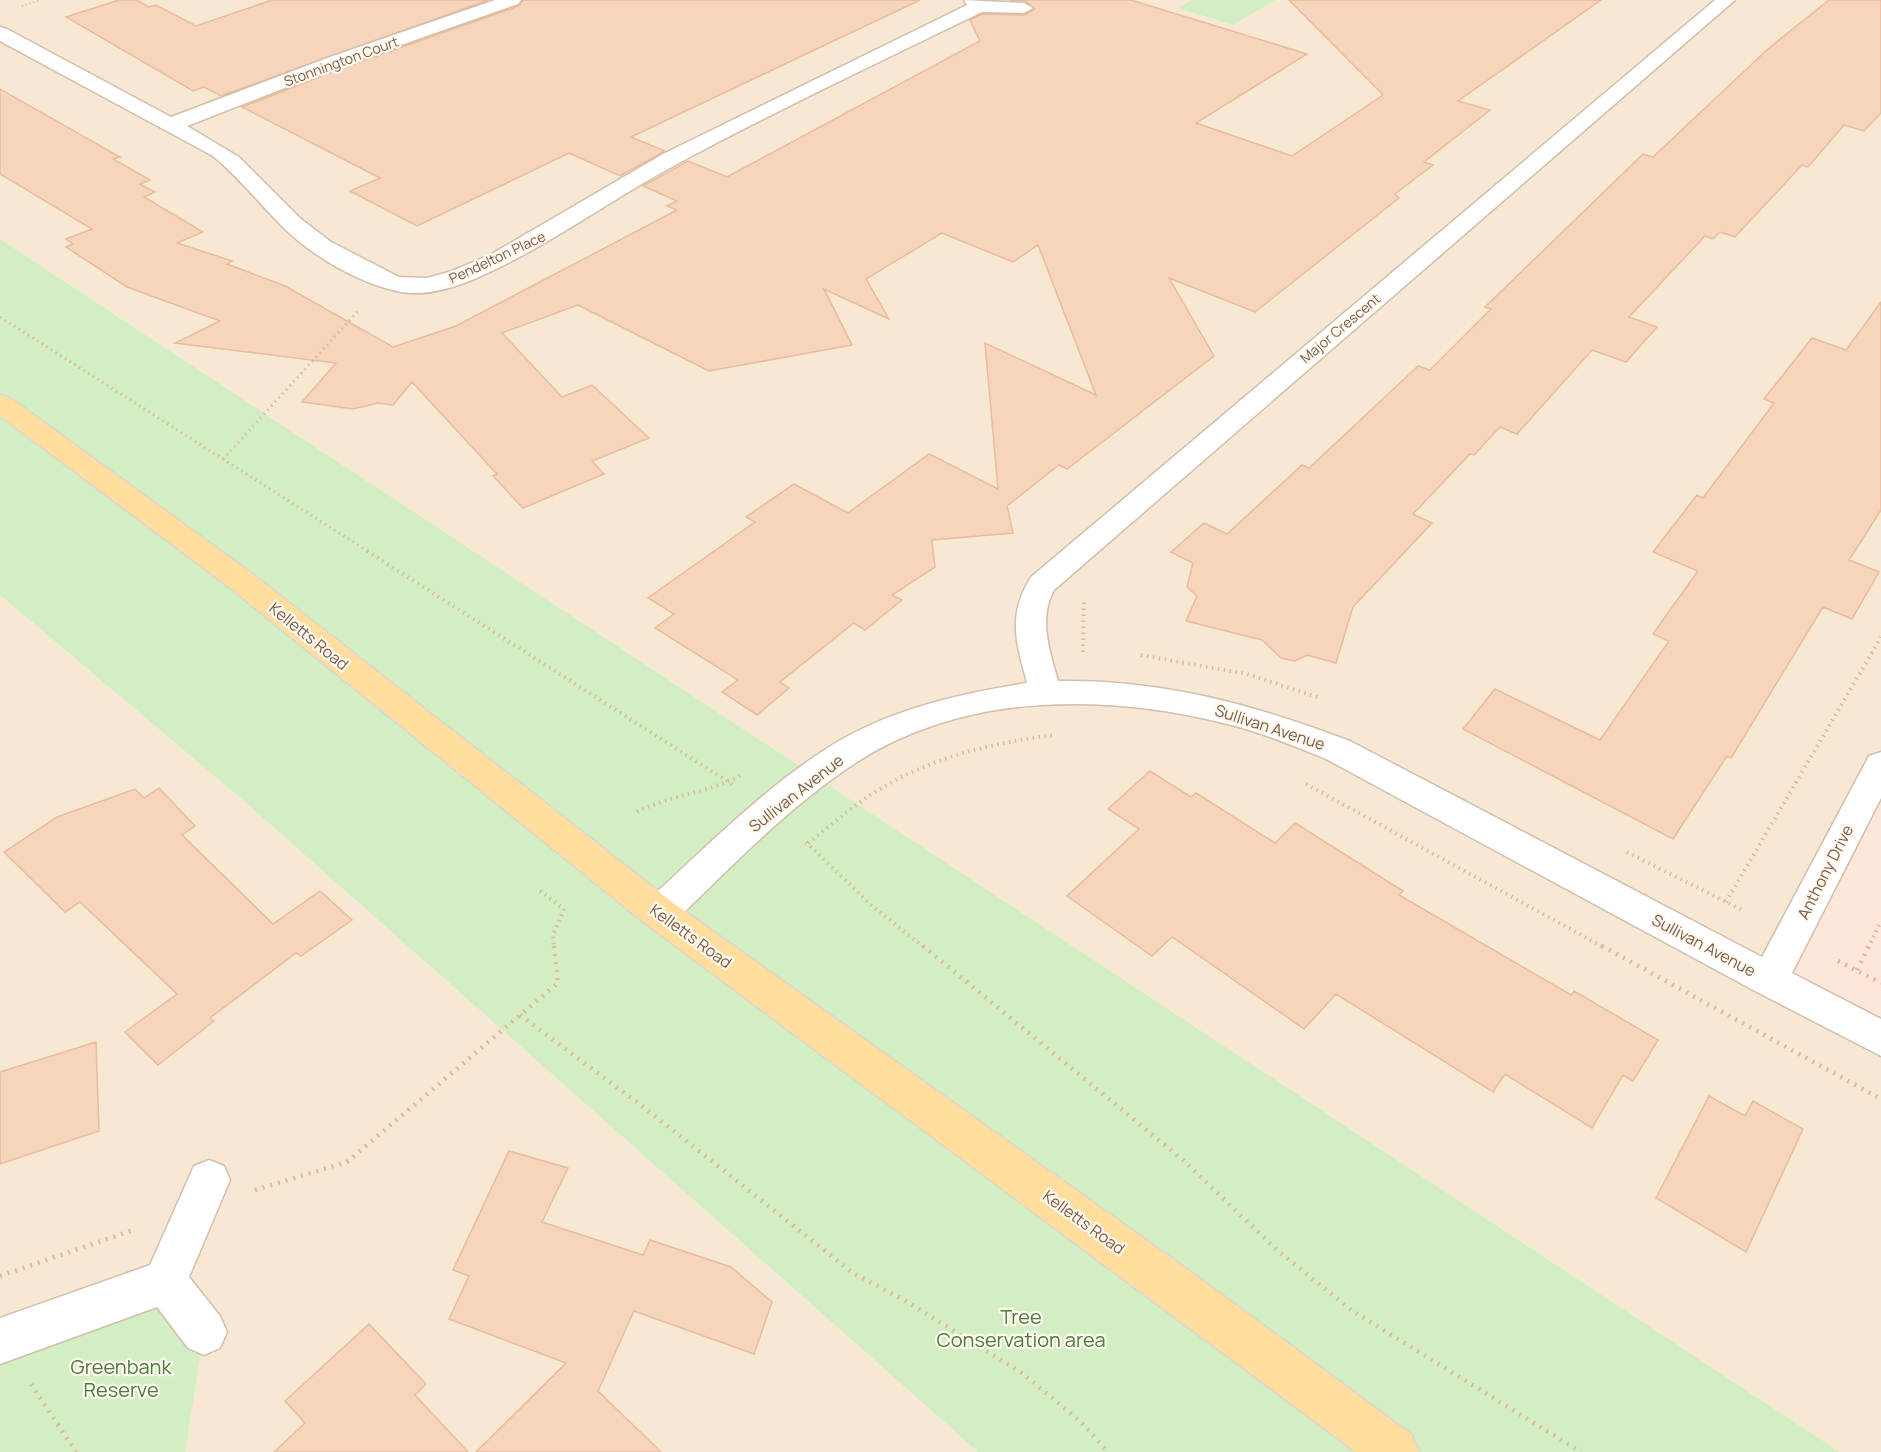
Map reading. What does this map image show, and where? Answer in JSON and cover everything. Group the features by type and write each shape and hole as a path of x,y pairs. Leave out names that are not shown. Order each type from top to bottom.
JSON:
{"main road":[{"name":"Kelletts Road","path":"0,402 240,580 659,913 1186,1296 1395,1452"}],"street":[{"name":"Stonnington Court","path":"170,125 337,61 512,0"},
{"name":"Major Crescent","path":"1045,693 1029,619 1034,595 1042,584 1726,0"},
{"name":"Pendelton Place","path":"0,33 236,163 305,235 387,281 419,286 438,284 546,234 668,160 976,3 1024,8"},
{"name":"Sullivan Avenue","path":"659,913 761,818 859,746 908,724 954,709 1045,693 1138,693 1198,703 1295,732 1338,750 1881,1039"},
{"name":"Anthony Drive","path":"1769,980 1881,765"},
{"path":"0,1341 165,1282 229,1186"},
{"path":"165,1282 204,1332"}],"path":[{"path":"222,459 364,304"},
{"path":"0,317 740,790"},
{"path":"1726,902 1881,637"},
{"path":"808,843 885,787 932,763 984,747 1056,735"},
{"path":"1302,781 1881,1099"},
{"path":"802,839 872,906 987,996 1183,1160 1278,1250 1352,1310 1581,1452"},
{"path":"229,1186 347,1162 558,983 554,935 564,909 540,891"},
{"path":"1857,970 1881,921"},
{"path":"1838,961 1881,983"},
{"path":"520,1015 645,1109 853,1273 904,1300 1022,1373 1082,1422 1108,1452"},
{"path":"0,1276 148,1225"},
{"path":"31,1384 76,1452"}],"shaded area":[{"path":"0,0 1881,0 1881,1452 1840,1452 0,239"},
{"path":"0,595 245,802 978,1452 0,1452"},
{"path":"1881,768 1881,1039 1769,980"}],"green space":[{"path":"1192,0 1275,0 1233,25 1178,8"},
{"name":"Tree Conservation area","path":"0,239 1840,1452 978,1452 245,802 0,595"},
{"name":"Greenbank Reserve","path":"165,1282 204,1332 185,1452 0,1452 0,1341"}],"building":[{"path":"119,0 136,0 149,7 156,5 196,26 272,0 488,0 221,96 204,87 193,91 66,17"},
{"path":"523,0 920,0 631,137 665,151 620,176 569,153 417,226 350,191 380,178 242,107 345,67 519,6"},
{"path":"1009,0 1131,0 1307,54 1196,123 1292,156 1383,95 1289,0 1601,0 1458,101 1490,110 1424,162 1433,165 1395,194 1399,198 1255,312 1169,278 1214,356 1067,469 1059,465 1007,506 1013,533 932,540 935,567 892,595 902,600 865,630 854,623 780,682 789,688 757,715 722,692 738,680 655,628 674,614 648,598 755,522 746,517 794,484 848,513 929,454 998,489 985,343 1096,395 1038,245 1013,262 942,233 866,279 889,319 824,289 852,345 709,371 578,305 502,333 562,397 592,385 649,438 592,461 604,474 523,508 493,476 497,474 412,382 393,405 378,403 353,409 302,402 336,363 175,343 220,321 127,287 66,247 73,244 66,239 92,229 0,174 0,89 120,157 113,159 150,180 140,184 155,192 144,197 203,232 177,243 232,261 227,264 285,286 393,347 456,326 677,210 667,206 677,201 643,186 688,161 727,177 980,41 970,20 982,14 1024,15 1035,9 1025,1"},
{"path":"1829,0 1881,0 1881,113 1864,131 1844,125 1808,167 1802,165 1735,237 1720,232 1713,239 1705,236 1629,317 1657,327 1626,362 1592,350 1517,434 1500,427 1474,455 1470,454 1413,514 1432,523 1353,607 1336,663 1307,655 1295,661 1281,658 1262,640 1186,621 1197,596 1187,587 1193,563 1171,552 1204,523 1227,534 1302,465 1309,468 1418,366 1430,370 1491,309 1485,307 1643,154 1653,157 1769,48"},
{"path":"1881,302 1881,510 1849,560 1879,572 1852,619 1823,607 1731,758 1727,756 1673,839 1463,729 1495,689 1600,740 1669,641 1653,634 1698,571 1653,552 1697,495 1703,498 1774,403 1764,399 1812,338 1846,350"},
{"path":"1150,771 1191,797 1196,793 1275,843 1295,823 1403,891 1399,895 1571,995 1574,991 1658,1040 1633,1081 1623,1075 1592,1128 1505,1074 1493,1092 1336,994 1304,1029 1172,937 1152,956 1067,896 1139,829 1108,809"},
{"path":"159,788 195,826 182,835 273,924 320,891 352,920 301,956 296,953 210,1018 214,1021 158,1065 125,1032 177,994 80,902 65,912 4,852 57,817 135,789 144,798"},
{"path":"96,1042 99,1131 0,1164 0,1072"},
{"path":"1709,1096 1745,1116 1753,1101 1803,1129 1746,1252 1656,1198"},
{"path":"509,1151 568,1168 542,1222 643,1255 650,1240 731,1267 772,1302 754,1354 634,1311 598,1391 661,1452 476,1452 566,1363 449,1319 469,1276 453,1270"},
{"path":"369,1324 426,1384 415,1395 468,1452 274,1452 305,1423 285,1401"}]}
